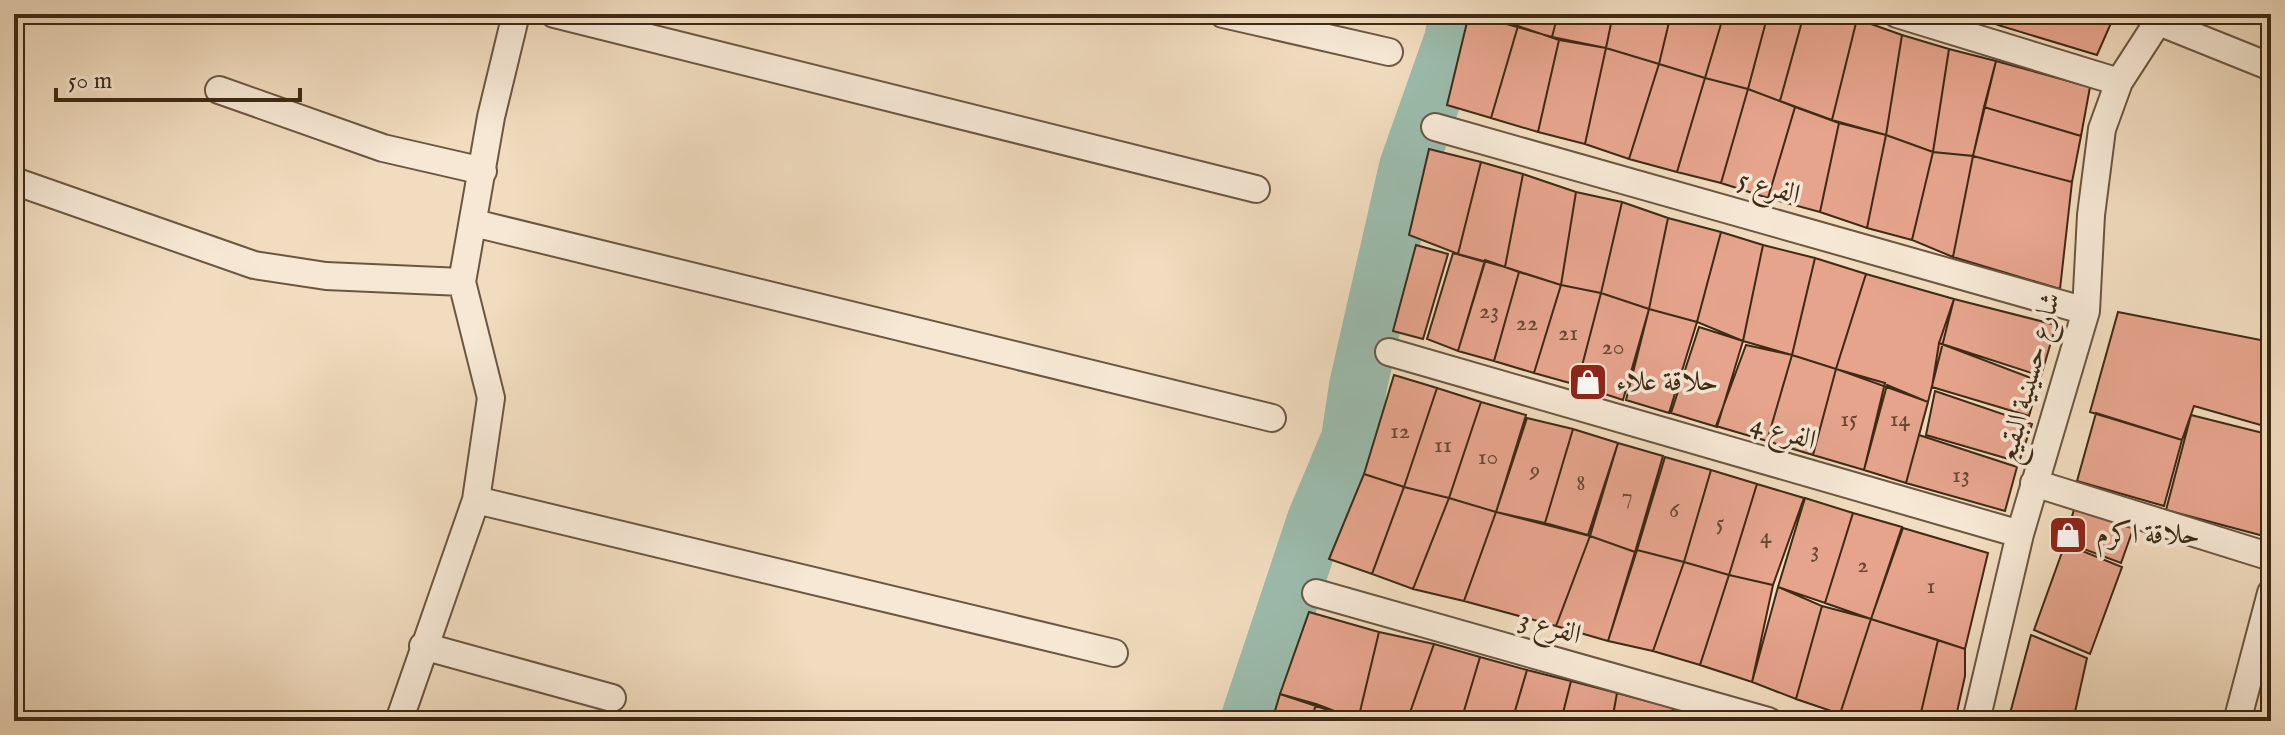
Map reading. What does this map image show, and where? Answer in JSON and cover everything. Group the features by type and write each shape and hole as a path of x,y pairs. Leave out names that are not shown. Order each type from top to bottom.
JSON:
{"street":[{"path":"399,721 476,500 491,398 462,282 516,14"},
{"path":"554,14 1256,189"},
{"path":"1223,14 1389,52"},
{"path":"1897,14 2119,82"},
{"path":"2161,18 2271,67"},
{"name":"شارع حسينية البقيع","path":"1976,721 2020,534 2086,311 2091,215 2102,129 2119,82 2161,18"},
{"path":"219,90 383,148 483,171"},
{"name":"الفرع 5","path":"1435,127 2086,311"},
{"path":"14,181 254,265 326,276 462,282"},
{"path":"474,223 1272,418"},
{"name":"الفرع 4","path":"1389,352 2020,534"},
{"path":"2034,483 2271,557"},
{"path":"476,500 1114,653"},
{"name":"الفرع 3","path":"1316,593 1768,721"},
{"path":"2239,714 2271,593"},
{"path":"423,646 612,698"}],"building":[{"path":"1469,14 1518,26 1491,118 1447,105"},
{"path":"1469,14 1506,14 1503,23"},
{"path":"1506,14 1558,14 1552,37 1503,23"},
{"path":"1558,14 1613,14 1606,48 1552,37"},
{"path":"1613,14 1671,14 1659,64 1606,48"},
{"path":"1671,14 1724,14 1705,78 1659,64"},
{"path":"1724,14 1768,14 1748,89 1705,78"},
{"path":"1768,14 1804,14 1780,101 1748,89"},
{"path":"1804,14 1841,14 1857,19 1832,120 1780,101"},
{"path":"1968,14 2006,14 2001,26"},
{"path":"2007,14 2115,14 2097,55 2001,26"},
{"path":"1857,19 1902,35 1886,135 1832,120"},
{"path":"1518,26 1559,40 1538,132 1491,118"},
{"path":"1902,35 1949,49 1933,152 1886,135"},
{"path":"1559,40 1606,48 1585,144 1538,132"},
{"path":"1606,48 1659,64 1629,159 1585,144"},
{"path":"1949,49 1996,61 1973,156 1933,152"},
{"path":"1996,61 2090,87 2081,136 1984,107"},
{"path":"1659,64 1705,78 1677,172 1629,159"},
{"path":"1705,78 1748,89 1721,183 1677,172"},
{"path":"1748,89 1795,107 1768,198 1721,183"},
{"path":"1795,107 1839,123 1820,212 1768,198"},
{"path":"1984,107 2081,136 2072,182 1973,156"},
{"path":"1839,123 1886,135 1867,228 1820,212"},
{"path":"1886,135 1933,152 1912,240 1867,228"},
{"path":"1429,149 1481,162 1458,254 1409,235"},
{"path":"1933,152 1973,156 1953,257 1912,240"},
{"path":"1973,156 2072,182 2060,289 1953,257"},
{"path":"1481,162 1523,174 1505,267 1458,254"},
{"path":"1523,174 1576,192 1561,285 1505,267"},
{"path":"1576,192 1622,202 1601,293 1561,285"},
{"path":"1622,202 1668,218 1649,309 1601,293"},
{"path":"1668,218 1721,232 1697,322 1649,309"},
{"path":"1721,232 1763,245 1743,341 1697,322"},
{"path":"1416,245 1448,254 1423,339 1393,331"},
{"path":"1763,245 1815,258 1792,355 1743,341"},
{"path":"1453,253 1485,262 1458,351 1427,339"},
{"path":"1815,258 1866,274 1836,369 1792,355"},
{"path":"1485,260 1519,272 1494,361 1458,351"},
{"path":"1519,272 1561,285 1534,373 1494,361"},
{"path":"1866,274 1954,299 1928,402 1836,369"},
{"path":"1561,285 1601,293 1577,385 1534,373"},
{"path":"1601,293 1649,309 1623,400 1577,385"},
{"path":"1954,299 2056,325 2041,376 1939,343"},
{"path":"1649,309 1697,322 1669,413 1626,400"},
{"path":"2118,312 2271,342 2271,428 2194,406 2182,440 2090,412"},
{"path":"1699,327 1743,341 1717,427 1671,413"},
{"path":"1939,343 2039,381 2029,416 1932,387"},
{"path":"1746,345 1792,355 1767,441 1716,426"},
{"path":"1792,355 1836,369 1813,455 1767,441"},
{"path":"1836,369 1885,383 1864,470 1813,455"},
{"path":"1394,375 1437,388 1404,487 1364,474"},
{"path":"1887,385 1928,402 1906,483 1864,470"},
{"path":"1437,388 1481,402 1449,498 1404,487"},
{"path":"1935,391 2032,424 2019,462 1926,435"},
{"path":"1481,402 1526,415 1496,512 1449,498"},
{"path":"2096,413 2182,440 2164,506 2077,481"},
{"path":"2191,415 2271,435 2271,538 2166,510"},
{"path":"1527,418 1573,429 1545,523 1496,512"},
{"path":"1573,429 1618,443 1588,535 1545,523"},
{"path":"1919,435 2017,467 2005,511 1906,483"},
{"path":"1618,443 1663,456 1635,552 1590,536"},
{"path":"1665,457 1711,470 1684,562 1637,550"},
{"path":"1711,470 1757,484 1729,575 1684,562"},
{"path":"1364,474 1404,487 1372,574 1329,559"},
{"path":"1757,484 1804,498 1773,585 1729,575"},
{"path":"1404,487 1449,498 1413,589 1372,574"},
{"path":"1449,498 1496,512 1464,601 1413,589"},
{"path":"1805,498 1853,513 1825,603 1778,587"},
{"path":"2076,502 2136,521 2121,563 2065,542"},
{"path":"1496,512 1590,536 1556,626 1464,601"},
{"path":"1853,513 1902,527 1871,619 1825,603"},
{"path":"1903,528 1988,553 1965,649 1871,619"},
{"path":"1590,536 1635,552 1608,641 1556,626"},
{"path":"2065,544 2122,567 2090,654 2034,630"},
{"path":"1637,550 1684,562 1653,651 1608,641"},
{"path":"1684,562 1729,575 1700,665 1653,651"},
{"path":"1729,575 1773,585 1752,682 1700,665"},
{"path":"1778,587 1822,606 1796,699 1752,682"},
{"path":"1822,606 1871,619 1840,714 1796,699"},
{"path":"1309,612 1379,632 1358,720 1280,694"},
{"path":"1871,619 1938,640 1919,721 1862,721 1840,714"},
{"path":"1379,632 1434,644 1407,721 1358,720"},
{"path":"2031,635 2087,658 2073,721 2008,721"},
{"path":"1938,640 1965,649 1965,676 1955,721 1919,721"},
{"path":"1434,644 1480,657 1461,721 1407,721"},
{"path":"1480,657 1527,670 1512,721 1461,721"},
{"path":"1527,670 1571,681 1561,721 1512,721"},
{"path":"1571,681 1617,693 1612,721 1561,721"},
{"path":"1617,693 1673,708 1670,721 1612,721"},
{"path":"1280,694 1316,704 1311,721 1272,721"},
{"path":"1316,704 1358,720 1358,721 1311,721"},
{"path":"1673,708 1719,720 1719,721 1670,721"}],"waterway":[{"path":"1249,721 1316,520 1350,439 1358,386 1408,167 1453,40 1458,14"}],"place":[{"name":"حلاقة علاء","path":"1588,382"},
{"name":"حلاقة اكرم","path":"2068,535"}]}
